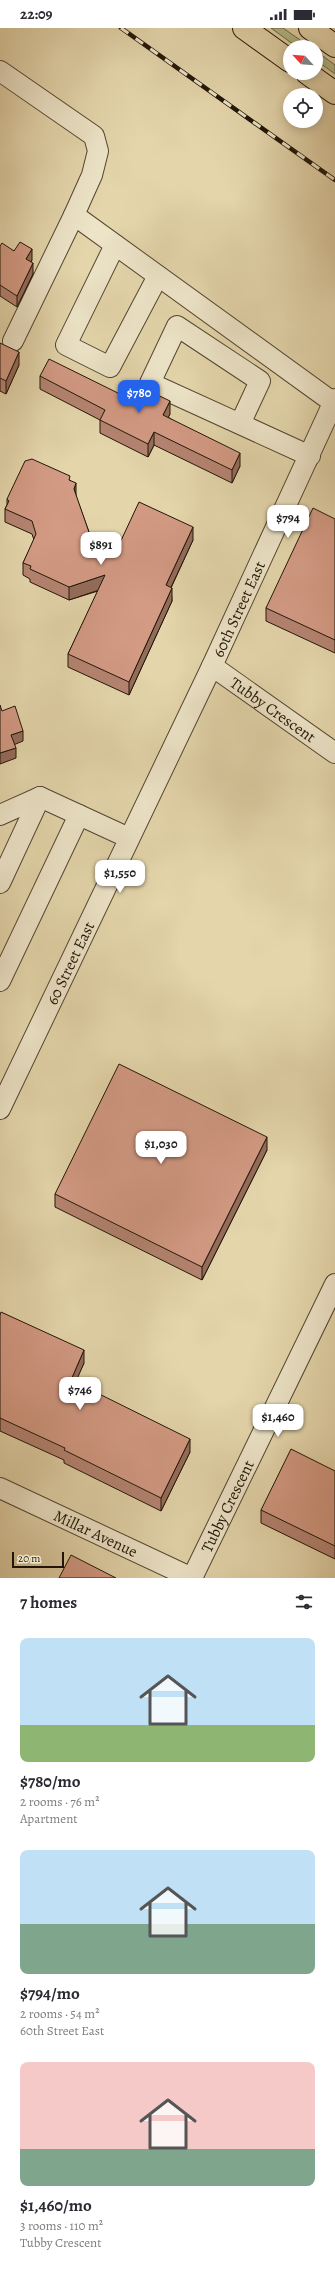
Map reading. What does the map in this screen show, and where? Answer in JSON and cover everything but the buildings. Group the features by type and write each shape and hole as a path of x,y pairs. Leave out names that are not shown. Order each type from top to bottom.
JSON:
{"main road":[{"path":"244,28 283,56"},
{"path":"310,28 335,46"},
{"path":"316,80 335,94"}],"street":[{"path":"0,71 94,136 98,151 92,175 13,341"},
{"path":"74,215 334,401"},
{"path":"115,245 66,345 110,367 158,276"},
{"path":"240,424 260,381 177,326 150,383 310,456"},
{"name":"60th Street East","path":"212,666 334,401"},
{"name":"Tubby Crescent","path":"212,666 335,753"},
{"name":"60 Street East","path":"0,1109 5,1087 130,838 212,666"},
{"path":"0,815 40,797 130,838"},
{"path":"0,883 40,797"},
{"path":"0,981 79,814"},
{"name":"Tubby Crescent","path":"192,1578 335,1284"},
{"name":"Millar Avenue","path":"0,1488 192,1578"}],"green space":[{"path":"271,28 283,28 300,40 287,40"},
{"path":"323,56 335,65 335,74 323,65"}],"railway":[{"path":"121,28 335,180"}]}
